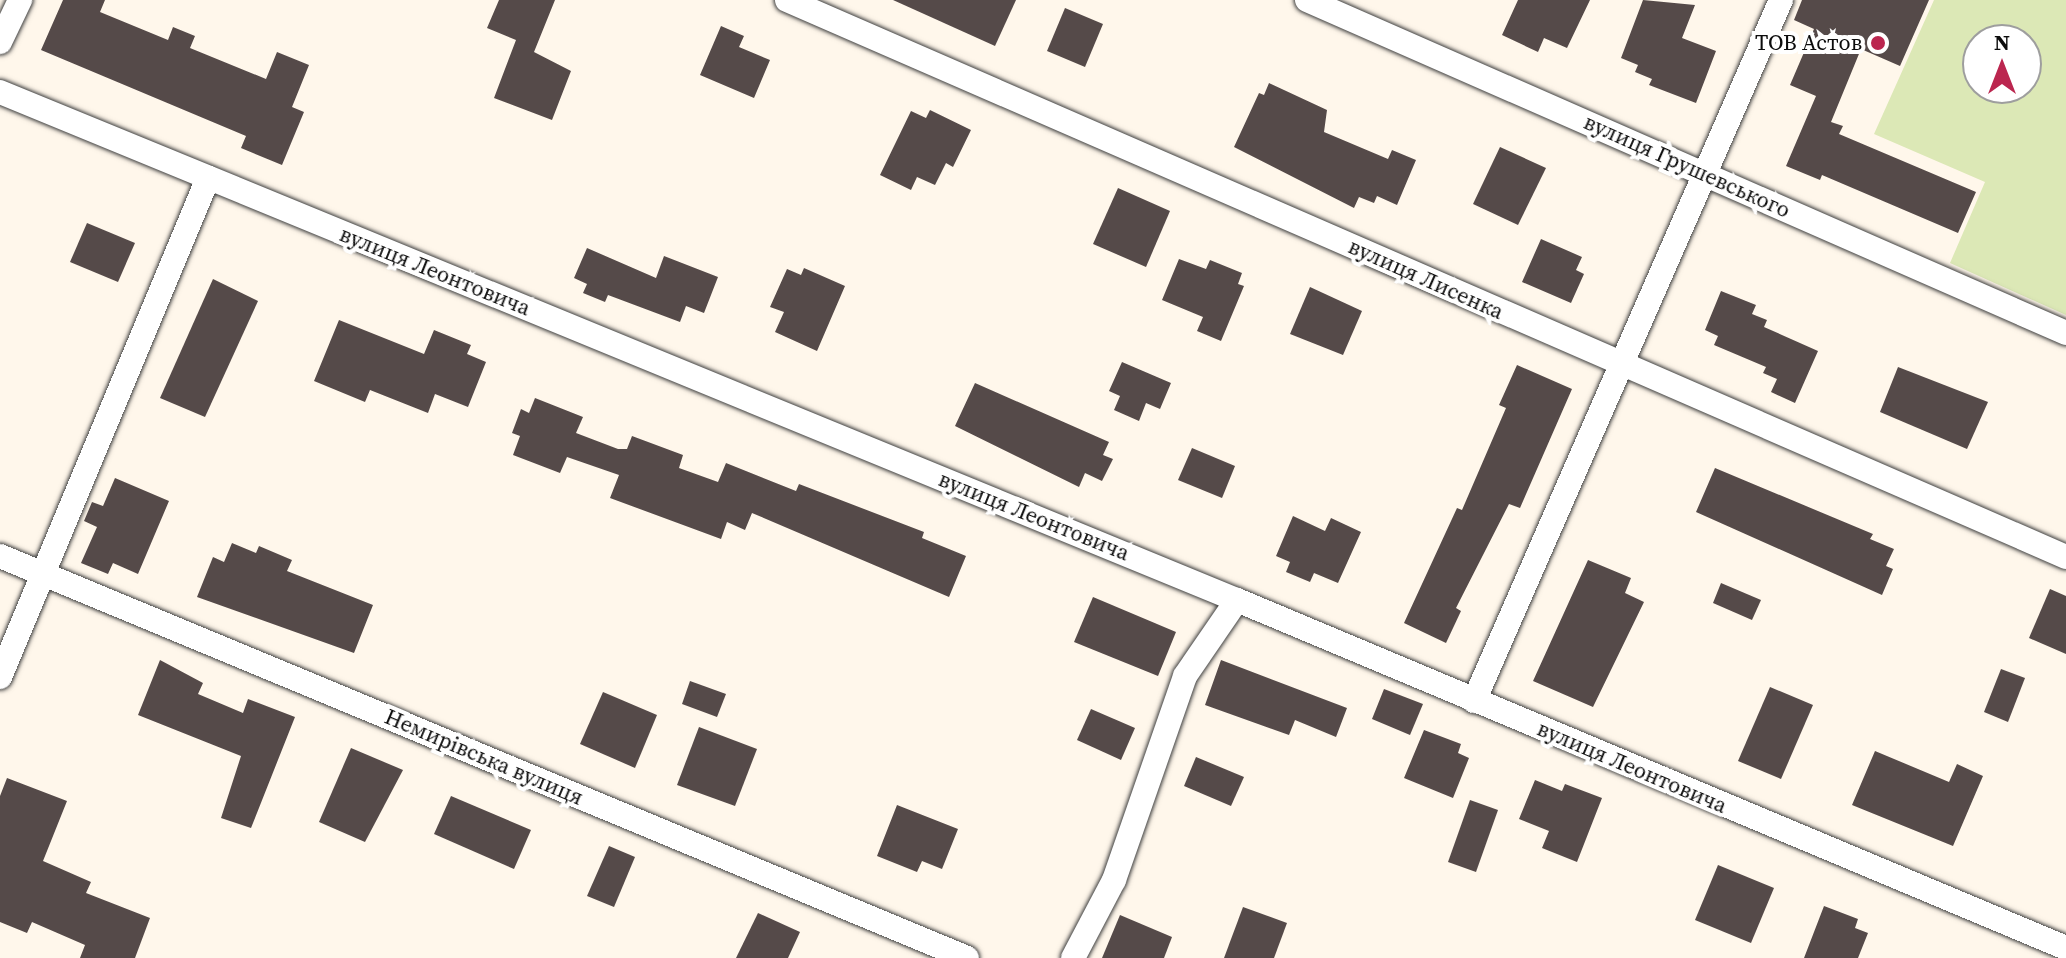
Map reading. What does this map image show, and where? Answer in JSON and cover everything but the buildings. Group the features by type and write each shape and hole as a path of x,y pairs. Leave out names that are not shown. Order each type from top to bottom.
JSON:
{"street":[{"path":"0,42 20,0"},
{"name":"вулиця Лисенка","path":"787,0 2066,557"},
{"name":"вулиця Грушевського","path":"1307,0 2066,333"},
{"path":"1474,701 1618,364 1781,0"},
{"name":"вулиця Леонтовича","path":"0,92 1237,600 2066,948"},
{"path":"0,677 208,178"},
{"name":"Немирівська вулиця","path":"0,556 967,958"},
{"path":"1073,958 1114,880 1185,676 1237,600"}],"green space":[{"path":"1934,0 2066,0 2066,315 1950,263 1985,182 1874,134"}],"place":[{"name":"ТОВ Астов","path":"1878,43"}]}
